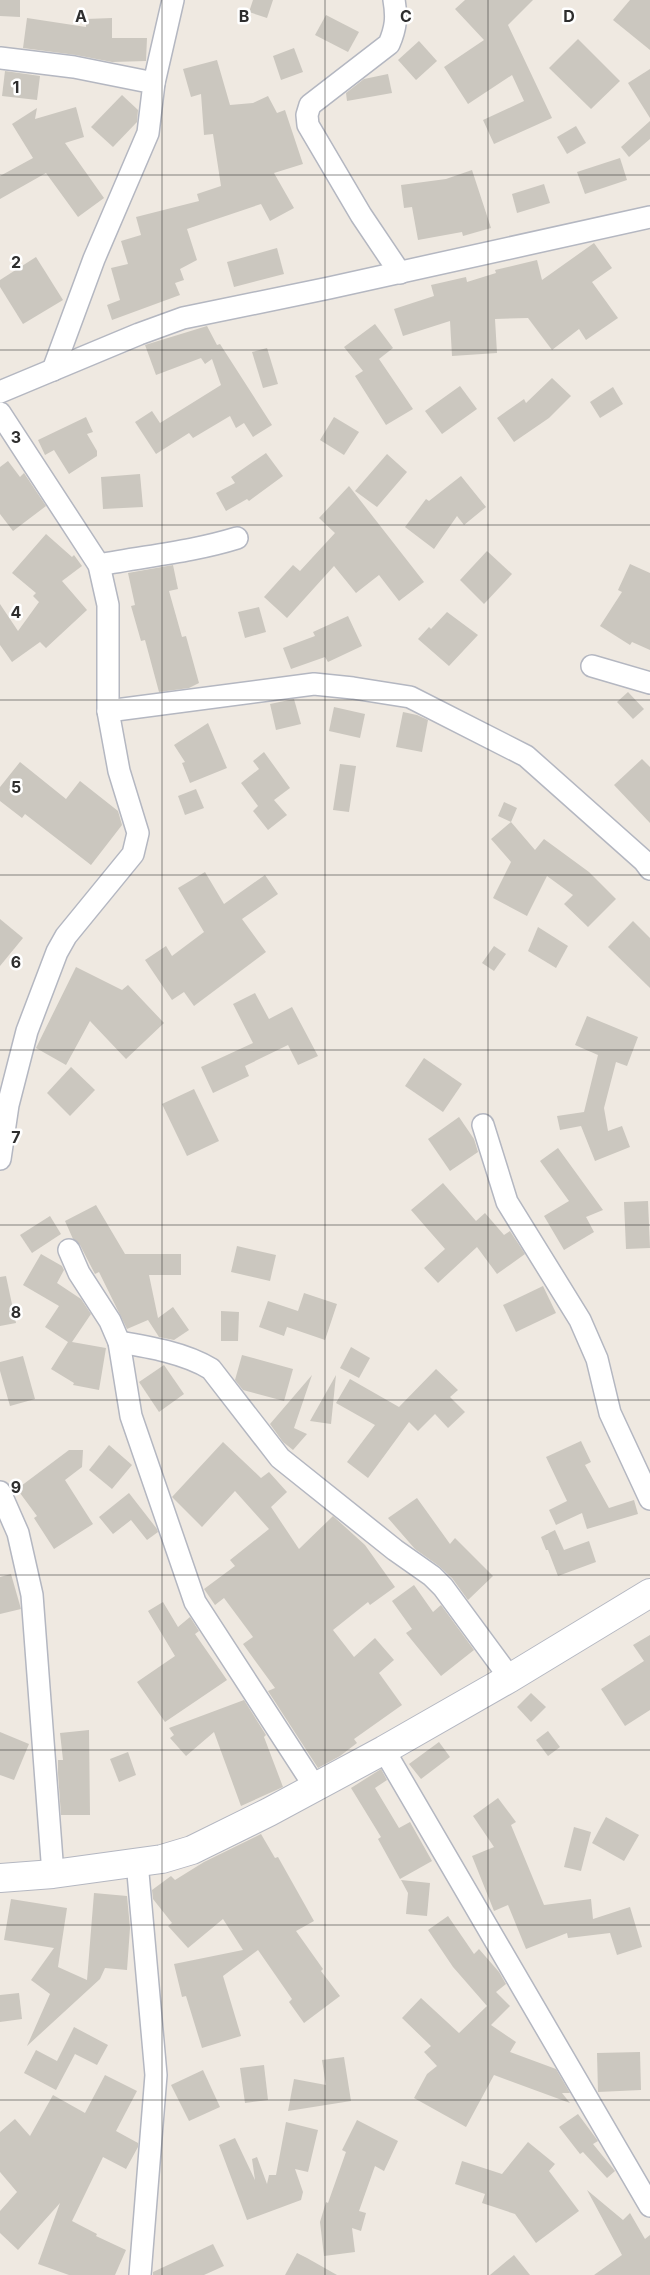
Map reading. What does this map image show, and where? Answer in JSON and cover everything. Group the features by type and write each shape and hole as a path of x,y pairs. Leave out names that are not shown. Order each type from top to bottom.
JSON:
{"main road":[{"path":"0,1878 53,1874 162,1859 192,1850 384,1750 510,1678 650,1593"}],"street":[{"path":"52,370 94,259 148,133 154,83 173,0"},
{"path":"394,0 397,18 395,32 389,44 310,105 306,115 308,125 356,207 400,273"},
{"path":"0,58 74,67 154,83"},
{"path":"0,392 184,318 650,218"},
{"path":"0,413 99,565 108,606 108,711 119,771 138,833 137,844 133,854 66,936 57,952 27,1031 9,1068 8,1105 0,1160"},
{"path":"99,565 165,552 205,548 237,538"},
{"path":"592,666 650,683"},
{"path":"108,711 314,684 410,697 526,756 638,855 650,869"},
{"path":"483,1125 507,1202 580,1320 597,1358 610,1413 650,1499"},
{"path":"69,1250 78,1273 110,1321 119,1342 131,1416 194,1602 315,1787"},
{"path":"119,1342 151,1348 204,1364 211,1369 280,1458 395,1550 432,1576 443,1587 510,1678"},
{"path":"0,1492 18,1533 32,1595 53,1874"},
{"path":"384,1750 650,2206"},
{"path":"137,1862 156,2075 140,2275"}],"building":[{"path":"0,0 20,0 20,17 0,16"},
{"path":"253,0 273,0 267,18 249,12"},
{"path":"465,0 533,0 508,25 552,118 494,144 483,120 524,101 512,75 468,104 444,67 484,40 455,9"},
{"path":"630,0 650,0 650,50 613,20"},
{"path":"326,15 359,32 348,52 315,35"},
{"path":"27,18 86,27 86,19 112,18 112,38 147,38 146,61 112,62 23,48"},
{"path":"578,39 620,81 591,109 549,68"},
{"path":"419,41 437,61 416,80 398,60"},
{"path":"294,48 303,72 281,80 273,56"},
{"path":"217,60 230,105 253,103 268,96 277,113 285,110 303,164 274,173 294,208 270,221 261,204 187,229 197,260 180,269 184,280 175,283 180,295 112,320 107,305 120,300 111,268 128,264 121,241 141,235 136,217 199,201 197,194 221,186 213,134 204,135 201,94 191,97 183,69"},
{"path":"650,69 650,118 628,83"},
{"path":"5,71 40,76 37,100 2,96"},
{"path":"388,74 392,93 347,101 346,93 364,79"},
{"path":"122,95 138,110 137,122 113,147 91,127"},
{"path":"76,107 84,137 65,143 104,198 78,217 46,173 0,199 0,176 33,158 12,124 37,108 35,119"},
{"path":"650,121 650,139 629,157 621,147"},
{"path":"576,126 586,143 567,154 557,137"},
{"path":"620,158 627,180 585,194 577,172"},
{"path":"472,170 491,228 463,236 462,232 418,240 412,207 404,208 401,185 446,179"},
{"path":"544,184 550,203 517,213 512,194"},
{"path":"594,243 612,268 592,282 618,318 586,340 579,329 552,350 528,318 495,319 497,353 452,356 450,321 403,336 394,309 434,296 431,285 466,277 467,282 496,273 495,270 537,260 542,280"},
{"path":"277,248 284,274 234,287 227,262"},
{"path":"36,257 63,300 23,324 0,287 0,280"},
{"path":"375,324 393,348 379,359 413,409 386,425 355,376 363,371 344,347"},
{"path":"207,326 217,345 220,344 272,425 253,437 244,423 236,428 230,416 193,438 189,433 156,454 135,422 152,411 160,423 221,385 212,359 205,364 201,358 156,375 145,345"},
{"path":"267,348 278,384 263,388 252,352"},
{"path":"552,378 571,396 549,418 514,442 497,418 524,399 526,403"},
{"path":"460,386 477,409 442,434 425,411"},
{"path":"613,387 623,404 600,418 590,402"},
{"path":"86,417 93,432 87,434 97,451 97,456 69,474 54,450 45,455 38,440"},
{"path":"334,417 359,432 344,455 320,440"},
{"path":"266,453 283,476 249,501 247,499 226,511 216,493 235,483 231,477"},
{"path":"387,454 407,472 377,507 355,491"},
{"path":"8,461 20,477 24,473 46,506 13,531 0,514 0,467"},
{"path":"140,474 143,507 103,509 101,477"},
{"path":"461,476 486,507 464,525 457,516 434,549 405,527 426,499 429,501"},
{"path":"349,486 424,582 399,601 379,575 356,593 334,566 287,618 264,597 293,565 300,571 335,533 319,518"},
{"path":"46,534 72,557 74,555 82,566 62,581 87,610 46,648 40,642 12,662 0,645 0,604 18,631 39,602 33,596 36,593 12,573"},
{"path":"487,551 512,574 484,604 460,580"},
{"path":"630,564 650,573 650,650 632,642 630,645 600,626 622,592 618,590"},
{"path":"173,565 178,589 169,591 182,637 186,636 199,683 189,688 159,692 145,640 141,641 131,606 135,605 128,573"},
{"path":"259,607 266,632 245,638 238,612"},
{"path":"447,612 478,635 449,666 418,639 429,627 431,629"},
{"path":"348,616 362,646 328,662 325,657 291,669 283,648 315,636 313,632"},
{"path":"628,692 644,709 633,719 617,702"},
{"path":"294,699 301,724 276,730 270,704"},
{"path":"334,707 365,714 360,738 329,731"},
{"path":"403,712 428,720 422,752 396,747"},
{"path":"208,723 227,768 190,783 182,763 185,762 174,745"},
{"path":"264,752 290,788 274,800 287,815 268,830 253,811 258,806 241,783 259,769 253,761"},
{"path":"642,759 650,767 650,823 614,785"},
{"path":"20,762 66,799 80,781 118,811 122,825 91,865 25,814 22,818 0,801 0,787"},
{"path":"340,764 356,766 349,812 333,810"},
{"path":"196,789 204,808 185,815 178,796"},
{"path":"504,802 517,808 511,822 498,816"},
{"path":"511,822 535,850 544,839 589,872 616,899 588,927 564,904 573,895 547,876 527,916 493,898 511,862 491,839"},
{"path":"205,872 224,904 265,875 278,894 242,919 266,952 194,1006 184,992 172,1000 145,960 166,946 172,956 204,932 178,888"},
{"path":"0,919 23,938 0,966"},
{"path":"633,921 650,938 650,988 608,947"},
{"path":"538,927 568,946 556,968 528,951"},
{"path":"494,946 506,954 494,971 482,963"},
{"path":"76,967 122,990 128,985 164,1023 126,1059 90,1021 66,1065 36,1048"},
{"path":"255,993 269,1019 292,1007 318,1056 298,1065 288,1045 245,1066 249,1076 213,1093 201,1067 253,1043 233,1004"},
{"path":"587,1016 638,1037 627,1066 616,1062 604,1108 608,1131 622,1126 630,1147 595,1161 581,1126 560,1130 557,1116 584,1112 598,1055 575,1045"},
{"path":"424,1058 462,1084 443,1112 405,1086"},
{"path":"71,1067 95,1090 70,1116 47,1093"},
{"path":"194,1089 219,1141 187,1156 162,1104"},
{"path":"459,1117 474,1139 478,1152 450,1171 428,1139"},
{"path":"558,1148 603,1210 586,1217 594,1232 564,1250 544,1216 569,1201 540,1161"},
{"path":"443,1183 476,1221 485,1213 504,1235 510,1231 525,1254 497,1274 477,1247 438,1283 424,1268 445,1249 411,1210"},
{"path":"648,1201 650,1248 626,1249 624,1202"},
{"path":"96,1205 125,1254 181,1254 181,1275 149,1275 158,1318 173,1307 189,1330 174,1340 159,1337 148,1320 127,1329 99,1272 95,1274 80,1245 73,1239 65,1221"},
{"path":"50,1216 61,1234 32,1253 20,1235"},
{"path":"237,1246 276,1255 270,1281 231,1272"},
{"path":"41,1254 62,1266 64,1270 57,1283 81,1299 91,1314 72,1342 106,1348 99,1390 73,1385 74,1383 51,1369 68,1342 45,1327 59,1306 23,1285"},
{"path":"6,1276 16,1323 0,1326 0,1277"},
{"path":"543,1286 556,1313 516,1332 503,1305"},
{"path":"304,1293 337,1304 325,1340 287,1327 284,1336 259,1327 268,1301 298,1311"},
{"path":"221,1311 239,1312 238,1341 221,1341"},
{"path":"351,1347 370,1358 359,1378 340,1368"},
{"path":"242,1355 293,1369 284,1401 243,1390 235,1380"},
{"path":"23,1356 35,1399 10,1406 0,1371 0,1362"},
{"path":"164,1365 184,1394 159,1412 139,1382"},
{"path":"436,1369 458,1390 450,1397 465,1412 448,1428 435,1414 418,1431 409,1422 368,1478 347,1462 375,1425 336,1403 350,1379 399,1407"},
{"path":"312,1375 294,1428 307,1434 293,1450 283,1442 270,1424"},
{"path":"336,1375 331,1424 310,1421"},
{"path":"581,1441 591,1462 585,1465 609,1508 634,1500 638,1514 587,1529 582,1513 556,1525 549,1510 567,1501 546,1457"},
{"path":"223,1442 261,1478 269,1472 287,1492 271,1507 299,1549 333,1516 365,1545 395,1587 370,1605 368,1602 333,1630 354,1657 375,1638 394,1660 379,1673 402,1705 354,1739 357,1743 340,1756 318,1768 268,1691 275,1688 243,1644 253,1637 224,1598 215,1605 204,1589 235,1566 230,1560 269,1529 235,1491 202,1527 172,1497"},
{"path":"109,1445 132,1465 112,1489 89,1470"},
{"path":"69,1450 83,1450 82,1467 65,1480 93,1524 54,1549 34,1518 37,1516 17,1489"},
{"path":"129,1493 157,1529 158,1532 147,1540 131,1520 113,1534 99,1517"},
{"path":"417,1498 450,1544 455,1538 493,1576 468,1600 452,1578 415,1549 388,1518"},
{"path":"555,1530 564,1550 589,1541 596,1562 558,1576 541,1537"},
{"path":"11,1574 21,1609 0,1614 0,1577"},
{"path":"414,1585 433,1612 441,1605 474,1650 441,1676 406,1633 412,1629 392,1601"},
{"path":"163,1602 178,1627 190,1617 199,1631 195,1634 227,1680 165,1722 137,1682 175,1656 148,1611"},
{"path":"650,1635 650,1710 625,1726 601,1689 644,1661 633,1645"},
{"path":"531,1693 546,1707 531,1722 517,1707"},
{"path":"244,1700 266,1735 264,1737 283,1787 241,1806 214,1732 186,1756 170,1738 174,1735 169,1728"},
{"path":"89,1730 90,1815 61,1815 58,1760 63,1760 60,1733"},
{"path":"548,1731 560,1747 548,1756 536,1740"},
{"path":"0,1732 29,1744 14,1780 0,1775"},
{"path":"439,1742 450,1757 421,1779 409,1764"},
{"path":"128,1752 136,1775 119,1782 110,1759"},
{"path":"381,1769 387,1780 375,1788 399,1828 410,1822 432,1861 400,1879 378,1839 381,1837 351,1788"},
{"path":"498,1798 516,1822 511,1825 544,1905 591,1899 593,1919 630,1907 642,1947 617,1955 610,1933 568,1938 567,1933 526,1949 508,1905 494,1911 472,1856 494,1847 473,1816"},
{"path":"606,1817 639,1835 624,1861 592,1843"},
{"path":"574,1827 591,1832 581,1871 564,1867"},
{"path":"261,1834 275,1858 278,1857 314,1921 296,1931 323,1969 321,1971 340,1996 304,2023 289,2002 292,1999 258,1950 223,1976 241,2036 202,2048 186,1996 182,1997 174,1964 243,1950 223,1919 188,1948 168,1926 172,1923 153,1899 152,1890 171,1876 175,1880 204,1862"},
{"path":"401,1880 430,1883 427,1916 406,1914 408,1893"},
{"path":"94,1893 127,1896 130,1928 127,1970 105,1968 100,1979 27,2046 50,1994 31,1980 54,1948 4,1940 11,1899 67,1908 58,1967 87,1980"},
{"path":"448,1916 474,1954 479,1949 499,1972 506,1984 496,1992 510,2006 491,2025 516,2042 510,2052 556,2069 570,2093 562,2093 570,2103 494,2075 466,2127 414,2098 427,2074 437,2066 424,2052 431,2046 402,2018 421,1998 459,2033 487,2006 453,1967 428,1930"},
{"path":"19,1993 22,2019 0,2022 0,1995"},
{"path":"74,2027 108,2045 97,2065 75,2054 56,2090 24,2073 36,2050 57,2061"},
{"path":"640,2052 641,2090 598,2092 597,2053"},
{"path":"344,2057 351,2101 288,2111 294,2079 326,2085 322,2060"},
{"path":"264,2065 268,2100 245,2103 240,2068"},
{"path":"203,2070 220,2107 189,2121 171,2085"},
{"path":"105,2075 137,2091 116,2131 138,2143 138,2147 126,2169 103,2157 72,2221 97,2234 96,2236 126,2250 115,2275 69,2275 38,2264 60,2203 18,2250 0,2233 0,2211 17,2192 0,2172 0,2132 15,2119 30,2136 53,2095 85,2113"},
{"path":"578,2114 598,2141 593,2144 615,2171 607,2178 583,2152 580,2154 559,2127"},
{"path":"357,2120 398,2141 384,2171 375,2166 359,2211 366,2213 361,2231 352,2228 355,2252 324,2256 320,2222 346,2152 342,2150"},
{"path":"286,2122 318,2130 308,2172 295,2169 303,2192 301,2200 247,2220 219,2145 235,2138 255,2180 252,2159 257,2157 267,2184 269,2175 276,2175"},
{"path":"528,2142 555,2164 549,2171 579,2211 536,2243 515,2214 482,2203 485,2194 455,2184 462,2161 502,2174"},
{"path":"587,2190 623,2220 630,2213 645,2239 650,2235 650,2275 594,2275 622,2255"},
{"path":"213,2244 224,2266 204,2275 153,2275 153,2272"},
{"path":"297,2253 307,2258 337,2275 285,2275"},
{"path":"514,2255 530,2275 490,2275"}]}
